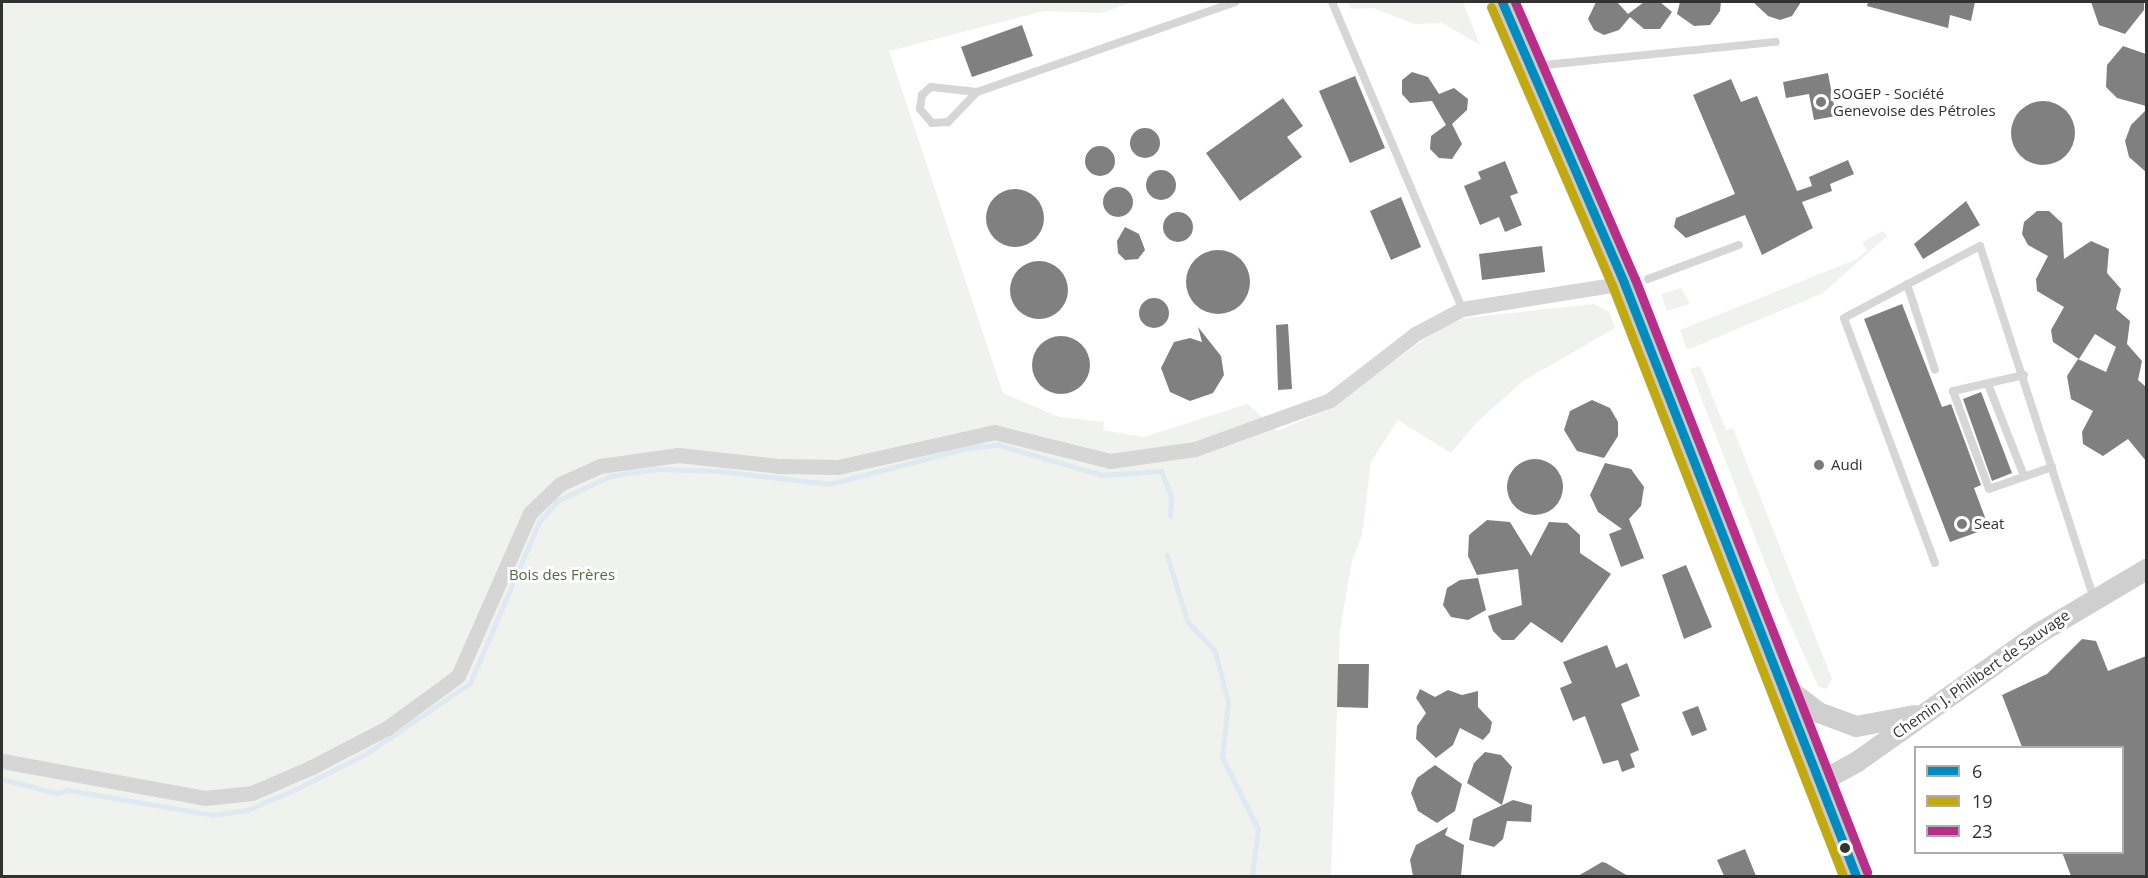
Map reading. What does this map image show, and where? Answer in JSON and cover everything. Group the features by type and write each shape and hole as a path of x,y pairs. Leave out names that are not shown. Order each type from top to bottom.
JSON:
{"main road":[{"path":"1503,2 1529,67 1624,283 1819,782 1852,874"}],"street":[{"path":"2,761 204,798 252,794 312,767 387,728 458,676 530,513 560,484 600,466 678,455 838,467 984,432 1006,432 1110,461 1195,449 1330,400 1415,334 1462,309 1624,283"},
{"name":"Chemin J. Philibert de Sauvage","path":"1819,782 2094,599 2146,569"},
{"path":"1780,683 1818,712 1856,726 1923,713"}],"lane":[{"path":"977,92 948,122 932,123 920,109 922,95 931,87 977,92 1235,2"},
{"path":"1332,2 1462,309"},
{"path":"1529,67 1776,42"},
{"path":"1648,279 1739,245"},
{"path":"1935,563 1844,318 1980,246 2024,375 2094,599"},
{"path":"1907,284 1935,370"},
{"path":"2024,375 1953,391 1989,489 2052,466"},
{"path":"1988,384 2024,476"}],"green space":[{"name":"Bois des Frères","path":"2,2 1134,2 1101,13 1044,11 889,51 1003,393 1059,417 1104,422 1103,430 1143,437 1248,404 1277,431 1327,410 1437,330 1465,318 1594,304 1609,312 1615,328 1523,381 1478,421 1451,453 1398,420 1371,462 1362,535 1352,561 1340,630 1331,876 2,876"},
{"path":"1347,2 1463,2 1480,45 1442,23 1414,24 1373,8 1351,9"},
{"path":"1883,231 1887,236 1823,293 1687,350 1680,330 1857,259 1867,250 1862,242"},
{"path":"1681,288 1690,304 1667,311 1661,294"},
{"path":"1700,366 1726,430 1733,428 1832,679 1826,689 1818,686 1779,599 1690,369"}],"building":[{"path":"1596,2 1617,2 1628,14 1644,2 1660,2 1672,12 1660,29 1644,29 1630,17 1619,30 1604,35 1594,30 1588,19"},
{"path":"1680,2 1721,2 1720,11 1710,25 1694,26 1677,14"},
{"path":"1753,2 1801,2 1792,16 1780,20 1768,16"},
{"path":"1868,2 1975,2 1971,21 1950,15 1948,28 1867,6"},
{"path":"2091,2 2144,2 2144,10 2125,34 2099,25"},
{"path":"1022,25 1033,56 972,77 961,47"},
{"path":"2123,46 2146,54 2146,106 2117,98 2106,87 2107,65"},
{"path":"1412,72 1428,77 1439,94 1454,88 1468,99 1467,110 1452,124 1462,144 1452,159 1439,158 1430,149 1431,136 1446,125 1432,101 1410,103 1402,94 1402,80"},
{"path":"1828,73 1836,116 1814,120 1809,94 1786,98 1783,82"},
{"path":"1355,76 1385,148 1350,163 1319,91"},
{"path":"1731,79 1741,102 1757,96 1797,191 1812,186 1809,177 1848,160 1854,174 1830,184 1832,191 1802,202 1813,228 1762,255 1745,215 1686,238 1674,227 1676,218 1735,194 1693,95"},
{"path":"1283,98 1303,126 1287,137 1302,157 1240,201 1206,153"},
{"path":"2043,101 2061,107 2069,115 2075,133 2069,151 2061,159 2043,165 2025,159 2017,151 2011,133 2017,115 2025,107"},
{"path":"2146,110 2146,172 2129,157 2125,141 2131,125"},
{"path":"1145,128 1156,132 1160,143 1156,154 1145,158 1134,154 1130,143 1134,132"},
{"path":"1100,146 1106,147 1114,155 1114,167 1106,175 1100,176 1094,175 1086,167 1085,161 1086,155 1094,147"},
{"path":"1505,161 1518,193 1510,196 1522,225 1505,232 1499,217 1480,225 1464,186 1481,179 1478,172"},
{"path":"1161,170 1172,174 1176,185 1172,196 1161,200 1150,196 1146,185 1150,174"},
{"path":"1118,187 1129,191 1133,202 1129,213 1118,217 1107,213 1103,202 1107,191"},
{"path":"1009,189 1021,189 1036,197 1044,212 1044,224 1036,239 1021,247 1009,247 994,239 986,224 986,212 994,197"},
{"path":"1401,197 1421,247 1391,260 1370,211"},
{"path":"1966,201 1980,225 1923,259 1914,244"},
{"path":"2037,211 2049,211 2062,223 2064,259 2091,241 2109,249 2107,273 2121,289 2116,309 2130,321 2127,344 2142,361 2138,380 2146,387 2146,461 2128,439 2103,456 2083,444 2082,432 2093,411 2071,399 2067,376 2078,359 2106,372 2116,347 2095,334 2079,359 2053,342 2051,330 2064,307 2037,291 2036,279 2048,256 2028,245 2022,234 2024,222"},
{"path":"1178,212 1184,213 1192,221 1192,233 1184,241 1178,242 1172,241 1164,233 1163,227 1164,221 1172,213"},
{"path":"1125,227 1139,234 1145,250 1138,259 1125,260 1118,253 1117,241"},
{"path":"1542,246 1545,272 1482,280 1479,254"},
{"path":"1218,250 1236,256 1244,264 1250,282 1244,300 1236,308 1218,314 1200,308 1192,300 1186,282 1192,264 1200,256"},
{"path":"1033,261 1045,261 1060,269 1068,284 1068,296 1060,311 1045,319 1033,319 1018,311 1010,296 1010,284 1018,269"},
{"path":"1154,298 1164,303 1169,313 1164,323 1154,328 1144,323 1139,313 1144,303"},
{"path":"1902,304 1942,407 1951,404 1981,485 1974,488 1989,528 1950,542 1864,319"},
{"path":"1288,324 1292,389 1278,390 1276,325"},
{"path":"1198,327 1221,356 1224,375 1213,393 1190,401 1170,392 1161,368 1174,342 1190,338 1202,342"},
{"path":"1055,336 1067,336 1082,344 1090,359 1090,371 1082,386 1067,394 1055,394 1040,386 1032,371 1032,359 1040,344"},
{"path":"1981,392 2012,473 1992,481 1963,399"},
{"path":"1592,400 1610,408 1618,422 1618,436 1604,458 1577,451 1564,430 1570,411"},
{"path":"1535,459 1546,461 1555,467 1561,476 1563,487 1561,498 1555,507 1546,513 1535,515 1524,513 1515,507 1509,498 1507,487 1509,476 1515,467 1524,461"},
{"path":"1605,463 1631,469 1644,487 1641,506 1629,519 1644,558 1621,567 1609,534 1622,529 1598,512 1590,495"},
{"path":"1487,520 1510,522 1531,556 1549,522 1567,523 1580,535 1580,553 1611,574 1562,643 1531,622 1514,640 1502,640 1493,631 1488,616 1522,605 1518,569 1477,575 1468,556 1469,535"},
{"path":"1686,565 1712,627 1684,639 1662,575"},
{"path":"1478,578 1486,610 1468,620 1451,617 1443,605 1447,588 1460,580"},
{"path":"2082,639 2096,641 2108,671 2146,656 2146,876 2071,876 2063,854 2124,854 2124,746 2022,746 2002,695 2047,674"},
{"path":"1607,645 1616,668 1627,663 1640,696 1621,704 1639,750 1630,754 1635,767 1622,772 1618,760 1603,764 1585,716 1573,721 1560,688 1572,683 1563,662"},
{"path":"1338,664 1369,664 1368,708 1337,707"},
{"path":"1420,689 1435,697 1448,690 1462,695 1478,691 1478,707 1492,722 1490,732 1483,740 1460,728 1453,745 1436,758 1416,739 1417,726 1426,713 1416,698"},
{"path":"1698,706 1707,730 1692,736 1682,712"},
{"path":"1485,752 1501,755 1512,767 1502,805 1467,783 1474,763"},
{"path":"1435,765 1462,784 1455,811 1437,823 1418,811 1411,793 1417,778"},
{"path":"1513,800 1532,805 1531,822 1507,821 1503,839 1494,847 1469,840 1473,819"},
{"path":"1448,827 1445,835 1464,845 1461,876 1413,876 1410,860 1416,845"},
{"path":"1745,849 1756,876 1724,876 1717,860"},
{"path":"1602,862 1606,863 1628,876 1578,876"}],"waterway":[{"path":"2,779 56,793 68,790 212,815 247,810 298,788 367,753 470,683 539,522 557,501 610,476 655,469 719,471 829,484 968,448 999,445 1102,475 1161,471 1171,496 1170,516"},
{"path":"1167,555 1187,621 1215,651 1228,702 1222,757 1258,829 1252,876"}],"transit line":[{"name":"6","path":"1502,2 1624,283 1856,876"},
{"name":"23","path":"1515,2 1635,279 1867,872"},
{"name":"19","path":"1491,7 1613,288 1843,876"}],"place":[{"name":"SOGEP - Société Genevoise des Pétroles","path":"1821,102"},
{"name":"Audi","path":"1819,465"},
{"name":"Seat","path":"1962,524"}]}
